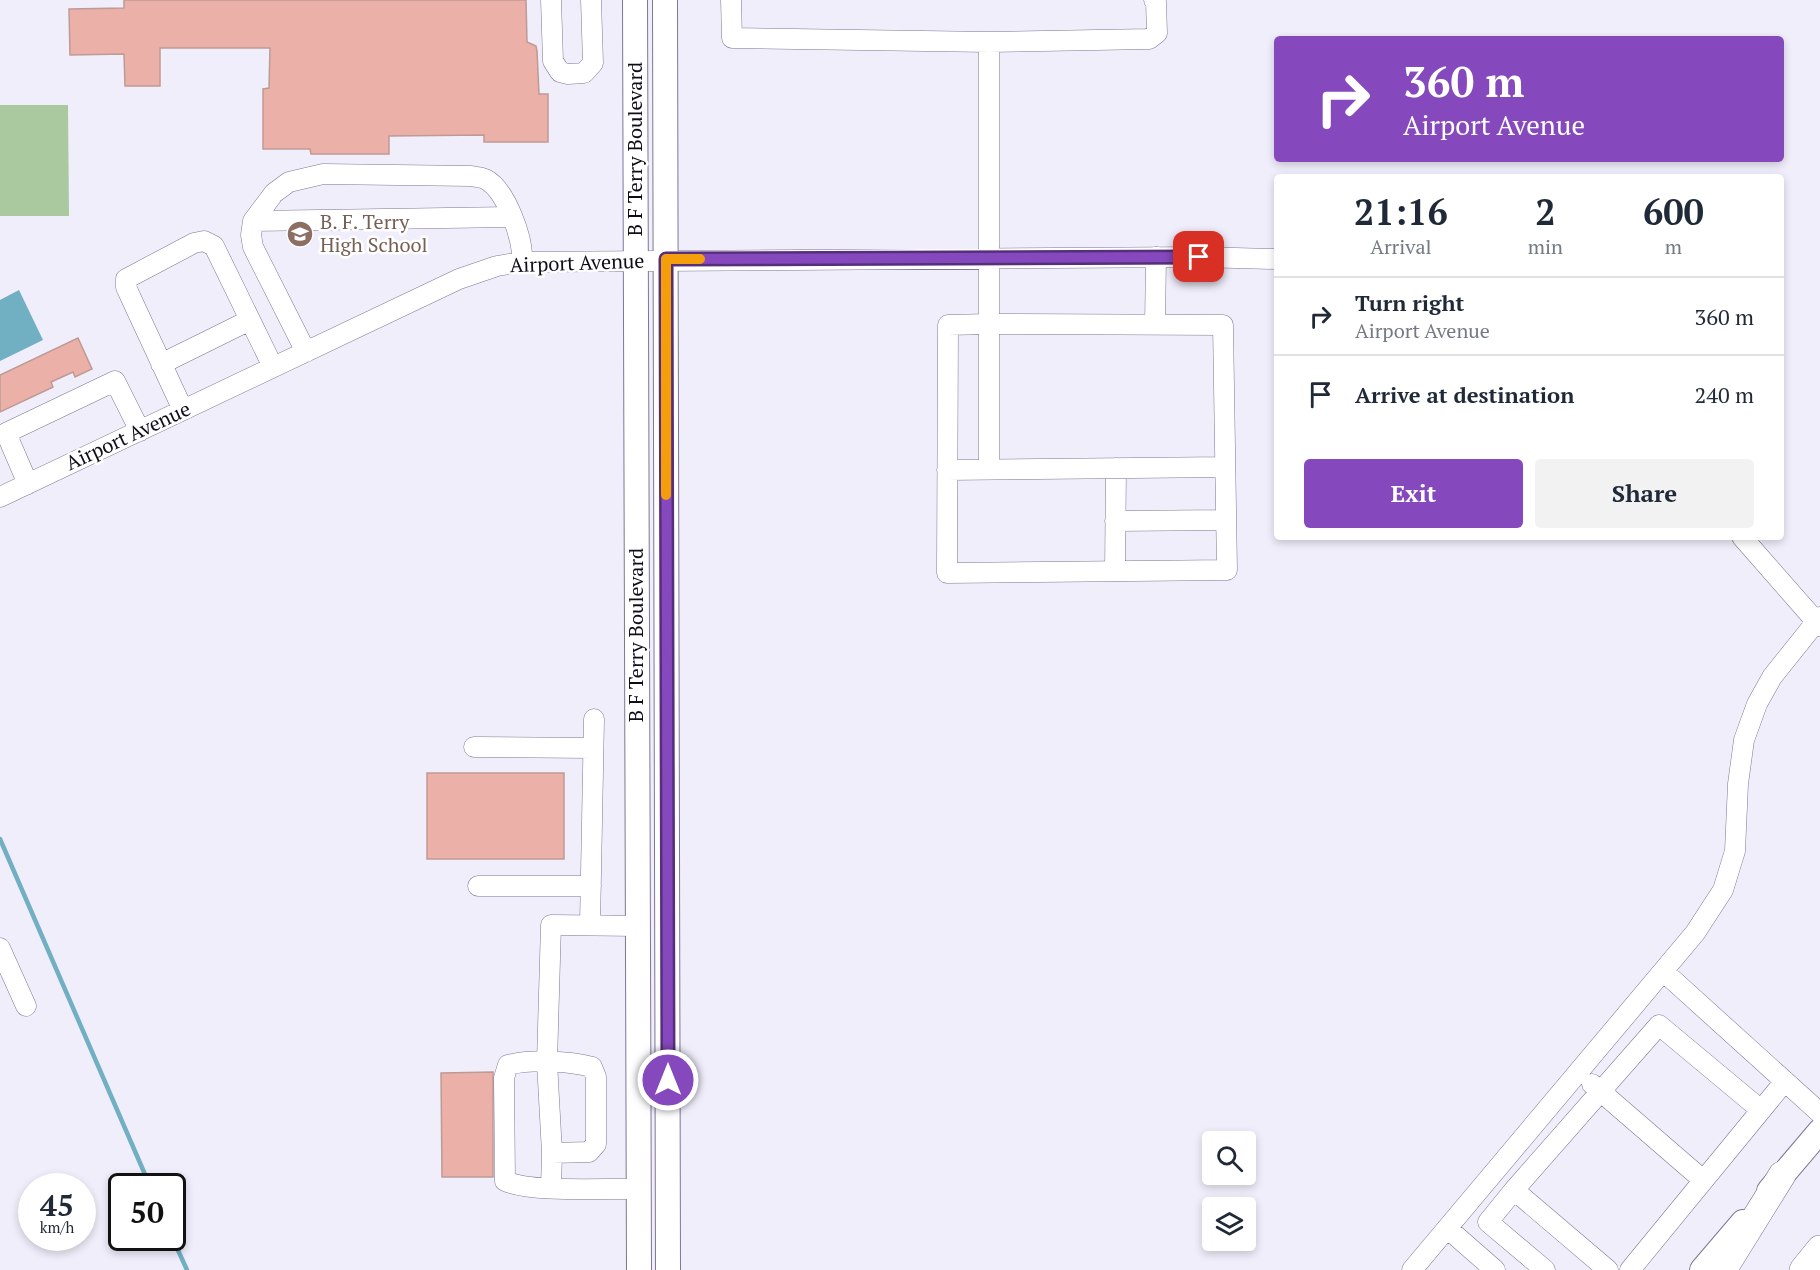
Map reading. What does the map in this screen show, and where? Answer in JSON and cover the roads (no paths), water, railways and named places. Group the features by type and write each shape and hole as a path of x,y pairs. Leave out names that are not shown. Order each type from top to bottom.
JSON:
{"highway":[{"path":"1723,1270 1782,1175"},
{"path":"1803,1270 1820,1249"}],"main road":[{"name":"B F Terry Boulevard","path":"635,0 639,1270"},
{"name":"B F Terry Boulevard","path":"665,0 668,1270"},
{"path":"1702,1270 1820,1131"}],"street":[{"path":"551,0 553,61 560,72 568,74 584,73 593,63 591,0 609,0"},
{"path":"731,0 732,38 989,42 1149,39 1157,33 1156,2 1154,0"},
{"path":"989,42 989,469"},
{"path":"306,352 253,247 251,235 253,221 263,205 274,193 290,182 323,174 471,176 485,179 502,196 512,217 523,251 522,262"},
{"path":"253,221 512,217"},
{"path":"183,410 130,298 126,279 194,243 204,241 214,246 273,367"},
{"path":"1155,325 1156,257"},
{"name":"Airport Avenue","path":"0,497 459,279 497,266 522,262 666,259 1156,257 1274,259"},
{"path":"161,364 250,320"},
{"path":"989,324 1223,325 1227,570 947,573 948,325 989,324"},
{"path":"28,484 3,430 115,381 140,431"},
{"path":"947,470 1225,467"},
{"path":"1114,571 1116,468"},
{"path":"1116,521 1226,520"},
{"path":"1413,1270 1695,933 1723,890 1735,851 1738,783 1744,740 1757,704 1772,677 1819,621 1745,540"},
{"path":"590,925 594,719"},
{"path":"474,747 593,748"},
{"path":"478,886 591,886"},
{"path":"551,1188 552,1153 547,1062 551,925 638,926"},
{"path":"0,948 26,1006"},
{"path":"1663,971 1820,1113"},
{"path":"1545,1270 1488,1222 1600,1090 1659,1025 1761,1110"},
{"path":"552,1153 589,1152 596,1144 596,1077 592,1067 577,1063 547,1062 520,1062 508,1065 504,1078 503,1169 505,1181 514,1185 551,1188 638,1189"},
{"path":"1577,1073 1600,1090 1703,1180"},
{"path":"1629,1270 1785,1081"},
{"path":"1514,1190 1608,1270"},
{"path":"1447,1228 1495,1270"}],"water":[{"path":"19,290 43,340 0,361 0,300"}],"waterway":[{"path":"0,839 144,1173"},
{"path":"178,1251 187,1270"}],"place":[{"name":"B. F. Terry High School","path":"300,234"}]}
